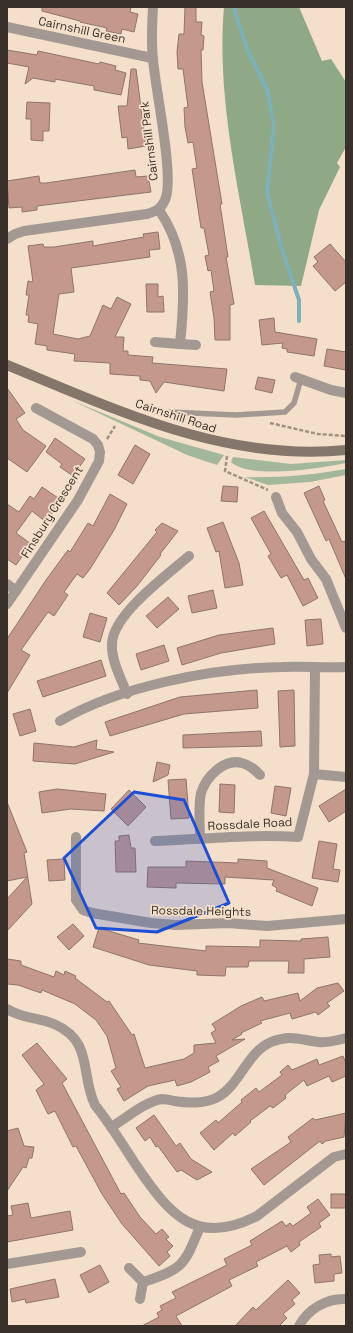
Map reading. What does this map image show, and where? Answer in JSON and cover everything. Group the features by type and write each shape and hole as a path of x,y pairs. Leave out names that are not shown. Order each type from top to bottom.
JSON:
{"street":[{"name":"Cairnshill Park","path":"153,7 152,58 166,161 168,188 166,199 159,210"},
{"name":"Cairnshill Green","path":"7,27 152,58"},
{"path":"7,239 15,234 24,232 147,214 159,210 170,226 176,241 181,263 184,297 180,344"},
{"path":"155,342 196,345"},
{"name":"Cairnshill Road","path":"7,365 141,419 224,444 283,451 346,450"},
{"path":"298,378 331,390 346,393"},
{"name":"Finsbury Crescent","path":"7,604 78,500 99,461 100,452 98,445 93,439 36,408"},
{"path":"276,497 282,513 297,532 312,559 326,579 346,628"},
{"path":"127,694 114,657 112,643 117,626 131,607 189,556"},
{"path":"7,584 16,591"},
{"path":"60,721 83,708 174,680 241,669 282,667 346,667"},
{"name":"Rossdale Road","path":"155,841 266,835 298,836 314,774 315,668"},
{"path":"200,839 201,795 204,784 211,775 230,763 242,763 252,767 260,775"},
{"path":"314,774 346,777"},
{"name":"Rossdale Heights","path":"76,837 76,900 83,910 92,913 151,923 176,925 228,923 267,926 346,919"},
{"path":"7,1009 20,1017 55,1024 75,1040 82,1050 86,1063 90,1094 155,1192 168,1209 187,1221 200,1226 228,1227 244,1222 257,1216 334,1157 346,1154"},
{"path":"111,1127 162,1099 192,1103 205,1102 217,1097 229,1089 258,1051 271,1042 286,1037 320,1042 346,1038"},
{"path":"142,1282 168,1274 180,1266 188,1256 200,1226"},
{"path":"7,1264 81,1252"},
{"path":"129,1268 142,1282 140,1299"},
{"path":"299,1326 310,1311 326,1302 346,1298"}],"lane":[{"path":"168,412 236,415 285,412 294,402 298,378"}],"path":[{"path":"268,423 318,434 346,436"},
{"path":"227,456 225,471 266,489 276,497"}],"highlighted area":[{"path":"134,792 184,800 229,903 157,932 96,928 64,858"}],"green space":[{"path":"224,7 299,7 322,61 331,59 346,82 346,147 337,163 340,167 319,210 301,286 255,285 236,181 226,111 222,42"},
{"path":"71,400 160,437 224,455 217,465 187,455"},
{"path":"233,457 291,464 346,460 346,463 304,470 269,472 240,467 231,462"},
{"path":"346,469 346,475 310,482 268,485 245,477 296,476"}],"building":[{"path":"42,7 131,7 130,12 138,14 134,32 122,29 121,34 106,31 107,28 42,11"},
{"path":"185,7 196,7 196,22 202,22 201,35 204,36 203,50 201,50 202,82 222,204 220,204 228,257 226,257 234,304 230,305 230,340 215,340 214,318 210,292 214,291 211,270 208,271 205,256 209,255 204,228 201,228 192,169 197,168 193,142 188,143 185,127 184,108 188,107 183,69 178,69 177,52 179,34 184,34"},
{"path":"7,50 37,55 38,51 99,64 100,62 116,66 115,70 126,73 121,95 94,90 94,86 55,79 55,82 33,78 25,84 29,67 7,63"},
{"path":"131,69 136,69 146,146 128,149 127,137 122,138 118,106 127,106"},
{"path":"27,102 50,103 49,131 43,131 43,141 31,140 31,119 26,119"},
{"path":"135,170 136,177 148,176 151,192 37,206 37,210 22,212 22,207 9,208 7,181 39,176 40,183 46,183"},
{"path":"158,232 160,249 149,250 150,257 71,268 74,292 59,294 53,334 78,339 90,336 103,305 111,309 117,297 131,304 115,337 124,337 123,351 128,351 128,355 153,357 152,363 227,369 224,391 164,382 156,393 150,381 140,380 140,376 110,374 110,363 74,361 75,354 47,350 47,346 35,344 38,324 28,322 29,315 26,315 29,295 26,295 28,281 33,282 28,246 43,244 44,247 54,247 93,241 93,246 144,237 143,234"},
{"path":"330,244 346,262 346,282 335,291 313,266 318,262 314,257"},
{"path":"146,284 158,284 158,297 163,296 164,312 147,312"},
{"path":"274,318 275,332 317,339 314,356 287,352 287,349 282,348 283,343 262,345 259,320"},
{"path":"327,349 346,352 346,370 324,366"},
{"path":"258,377 275,380 272,393 255,389"},
{"path":"7,388 25,413 16,419 23,430 46,446 27,472 7,458"},
{"path":"55,438 85,459 73,476 60,467 62,464 46,452"},
{"path":"135,445 150,454 133,484 118,475"},
{"path":"223,486 238,487 237,502 221,501"},
{"path":"319,486 325,500 323,501 342,542 346,541 346,579 329,539 326,541 304,493"},
{"path":"42,487 61,500 46,522 32,511 16,533 31,544 16,565 7,559 7,504 19,512 30,496 34,499"},
{"path":"110,494 127,504 114,530 83,578 77,574 64,592 68,595 54,616 48,612 21,650 30,655 7,693 7,639 46,580 68,550 70,552 88,523 93,526"},
{"path":"264,511 304,580 308,578 318,598 303,606 287,575 281,578 268,556 271,554 251,518"},
{"path":"223,522 239,563 243,585 225,588 219,551 216,552 207,528"},
{"path":"162,523 178,531 137,586 119,605 107,593 157,532 155,530"},
{"path":"213,590 217,608 192,613 188,596"},
{"path":"168,597 179,609 157,628 146,616"},
{"path":"90,613 107,618 100,642 83,637"},
{"path":"321,619 323,644 307,646 305,620"},
{"path":"273,628 275,644 221,653 182,665 177,648 219,635"},
{"path":"164,645 169,661 141,670 136,654"},
{"path":"101,660 106,676 43,697 37,681"},
{"path":"257,690 258,708 184,714 110,736 105,722 180,697"},
{"path":"294,690 295,746 280,747 278,691"},
{"path":"30,709 36,731 20,736 13,714"},
{"path":"261,731 262,746 183,748 183,735"},
{"path":"97,740 96,749 114,752 75,764 33,761 34,743 74,747"},
{"path":"157,762 170,765 168,775 153,782"},
{"path":"186,779 189,818 171,819 168,780"},
{"path":"220,784 235,785 234,813 219,812"},
{"path":"275,786 291,788 286,816 271,813"},
{"path":"57,789 106,794 104,811 71,809 42,813 39,792"},
{"path":"346,789 346,811 329,822 319,806"},
{"path":"129,790 146,807 128,826 111,809"},
{"path":"7,802 27,852 24,853 32,904 7,931 7,899 27,877 7,881"},
{"path":"129,835 131,848 135,848 136,872 116,872 115,841 119,841 119,836"},
{"path":"319,841 337,844 333,869 340,870 338,882 312,878"},
{"path":"64,859 65,880 49,881 47,860"},
{"path":"238,859 267,861 267,868 318,888 312,906 276,891 277,888 272,885 274,880 225,877 225,884 176,883 176,888 147,887 148,867 186,867 186,861 238,863"},
{"path":"73,924 84,936 69,950 57,937"},
{"path":"99,928 139,940 138,943 206,951 206,946 260,947 260,940 301,941 301,939 328,937 330,957 304,959 304,973 288,973 289,961 249,961 248,967 226,967 225,976 197,975 197,971 149,965 93,947"},
{"path":"7,959 21,961 21,965 54,977 56,971 64,975 65,971 76,976 75,978 107,1002 109,1001 132,1035 134,1034 145,1068 184,1059 194,1053 194,1045 216,1043 211,1033 216,1030 212,1024 241,1006 262,997 264,1001 298,993 300,1001 317,988 338,983 344,991 327,1003 330,1006 318,1015 316,1012 292,1019 290,1013 260,1021 262,1023 241,1033 242,1034 232,1040 245,1039 216,1056 219,1061 208,1067 210,1072 191,1082 177,1086 175,1080 148,1086 124,1101 117,1089 121,1087 111,1071 116,1068 107,1036 96,1020 75,1004 42,990 41,993 18,985 7,984"},
{"path":"37,1043 67,1079 62,1083 121,1194 124,1193 140,1217 156,1234 162,1229 169,1237 166,1239 173,1246 167,1252 170,1256 159,1266 122,1224 102,1194 76,1146 73,1147 55,1111 48,1114 36,1090 44,1084 22,1055"},
{"path":"343,1056 346,1063 346,1076 332,1082 329,1076 307,1086 304,1080 285,1095 286,1098 273,1108 270,1106 250,1121 251,1122 235,1136 233,1133 214,1150 200,1133 216,1120 218,1123 242,1102 241,1100 256,1088 259,1092 282,1075 280,1072 288,1065 292,1070 317,1059 319,1065"},
{"path":"346,1113 344,1137 326,1141 322,1144 320,1141 264,1185 251,1169 291,1142 288,1137 313,1118 315,1120"},
{"path":"154,1115 176,1146 180,1143 191,1159 212,1172 197,1180 181,1170 177,1172 158,1146 156,1147 150,1137 145,1141 136,1128"},
{"path":"18,1128 24,1146 34,1147 32,1158 29,1158 26,1168 23,1167 7,1191 7,1131"},
{"path":"331,1194 346,1194 346,1208 331,1208"},
{"path":"318,1199 330,1215 319,1223 321,1227 299,1242 300,1245 291,1252 287,1246 256,1262 258,1266 229,1280 232,1286 176,1316 182,1326 142,1326 159,1317 157,1313 162,1310 160,1306 176,1298 172,1292 227,1265 224,1259 252,1245 250,1241 282,1221 286,1226 290,1223 293,1226 311,1213 307,1207"},
{"path":"28,1203 31,1218 70,1211 73,1230 7,1242 7,1216 13,1215 11,1206"},
{"path":"331,1254 331,1257 340,1256 342,1273 334,1274 334,1281 315,1283 313,1265 320,1264 319,1255"},
{"path":"100,1265 109,1282 89,1293 80,1275"},
{"path":"55,1279 59,1297 26,1303 25,1299 12,1302 10,1289"},
{"path":"288,1280 300,1293 292,1300 295,1304 283,1314 287,1318 279,1326 235,1326 253,1307 256,1310"}],"waterway":[{"path":"235,7 235,12 248,51 267,89 274,126 267,193 282,249 299,300 299,321"}]}
